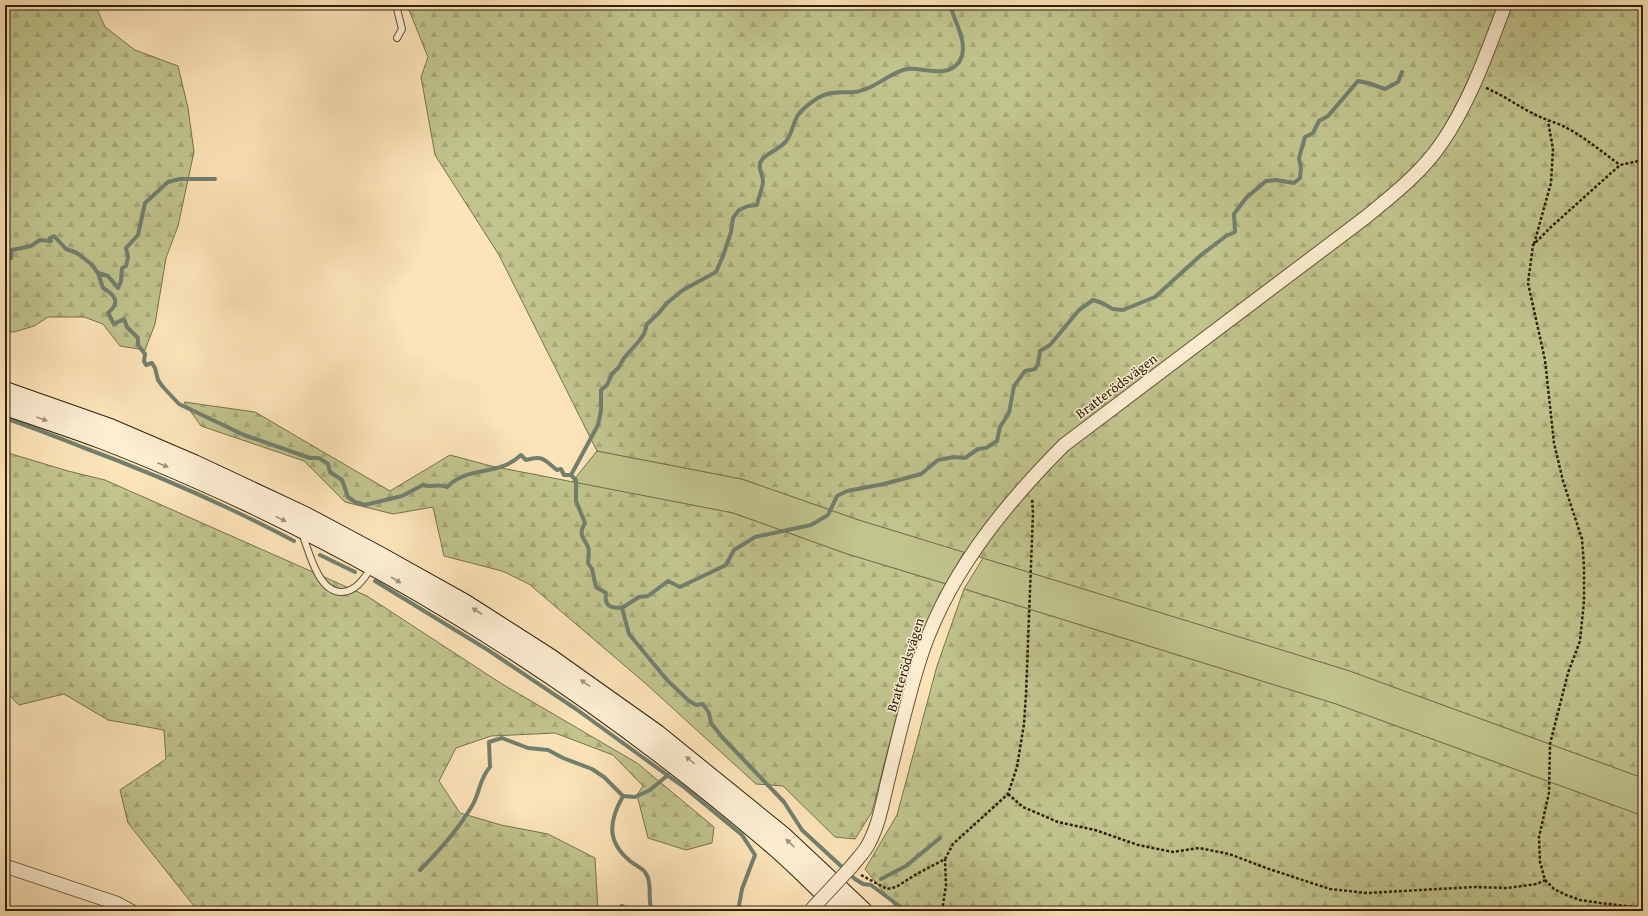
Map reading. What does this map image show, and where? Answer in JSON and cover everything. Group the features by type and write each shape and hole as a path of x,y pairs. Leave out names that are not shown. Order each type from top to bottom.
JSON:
{"main road":[{"path":"5,391 110,428 194,464 306,516 458,616 542,669 650,745 774,847 842,911"},
{"path":"5,406 104,440 258,507 300,528 375,560 464,603 550,658 657,734 783,836 863,911"}],"street":[{"name":"Bratterödsvägen","path":"811,910 851,867 869,844 880,817 918,664 933,623 966,563 1007,507 1041,468 1064,445 1323,250 1406,184 1440,145 1458,116 1475,83 1505,5"},
{"path":"5,866 116,903 131,911"}],"lane":[{"path":"396,5 402,29 397,38"},
{"path":"300,528 318,574 330,590 338,592 347,591 356,586 362,581 375,560"}],"path":[{"path":"1475,83 1502,95 1530,113 1560,125 1591,144 1620,165"},
{"path":"1548,121 1553,149 1551,183 1534,245 1528,283 1545,360 1554,443 1563,481 1582,539 1584,601 1580,640 1568,673 1550,744 1549,793 1539,837 1540,862 1545,880 1554,889 1566,895 1580,900 1643,908"},
{"path":"1534,245 1551,227 1620,165 1643,160"},
{"path":"942,911 946,885 946,859 953,844 1008,794 1017,767 1024,724 1026,694 1033,513 1031,497 1025,488"},
{"path":"1008,794 1023,807 1058,822 1095,830 1138,845 1172,852 1199,848 1229,854 1330,889 1367,893 1474,887 1506,888 1537,884 1545,880"},
{"path":"851,867 864,878 887,889 896,887 946,859"}],"green space":[{"path":"5,5 95,5 105,27 135,50 178,66 188,108 194,152 178,226 166,258 155,324 145,350 120,346 103,324 84,317 48,317 34,326 14,332 5,331"},
{"path":"407,5 1643,5 1643,778 1347,670 859,520 742,479 597,451 499,255 435,155 421,77 428,57"},
{"path":"184,402 255,412 390,491 450,455 491,466 733,513 847,554 946,584 913,661 902,695 872,812 855,839 835,837 783,786 756,784 645,683 529,584 502,571 444,556 433,507 393,514 345,502 304,461 201,426"},
{"path":"597,451 742,479 859,520 964,552 946,584 847,554 733,513 572,482"},
{"path":"5,452 68,471 105,480 367,596 502,684 637,763 714,827 712,843 686,850 648,838 637,795 643,786 613,755 555,733 491,736 456,748 439,781 460,813 501,825 548,834 595,858 598,911 198,911 128,823 120,790 166,759 164,730 108,720 64,694 19,705 5,691"},
{"path":"983,558 1347,670 1643,778 1643,816 1336,704 964,589"},
{"path":"964,589 1336,704 1643,816 1643,911 899,911 865,869 897,815 937,666"}],"waterway":[{"path":"571,475 598,425 601,411 601,390 607,385 612,374 644,334 647,324 667,303 683,290 716,272 731,232 733,218 739,210 748,206 757,205 763,184 760,169 761,161 787,140 798,115 811,103 823,95 859,91 871,87 891,75 907,69 941,71 954,67 959,62 963,48 950,5"},
{"path":"622,608 639,597 648,596 668,581 680,587 726,565 734,550 755,537 811,525 828,515 837,496 847,491 884,484 921,474 938,460 954,457 965,458 978,449 986,448 997,441 1000,427 1009,413 1014,386 1025,371 1035,369 1038,364 1040,351 1050,345 1079,310 1093,300 1113,309 1123,310 1155,297 1201,255 1226,236 1235,232 1234,214 1246,198 1266,181 1276,180 1294,183 1300,178 1301,168 1299,158 1305,137 1313,133 1319,121 1328,116 1358,81 1385,89 1398,82 1402,72"},
{"path":"98,273 108,276 118,288 121,281 122,268 126,266 128,257 126,248 138,235 145,203 168,182 180,179 215,179"},
{"path":"5,256 11,258 12,250 31,246 40,240 51,241 50,238 54,236 66,249 77,253 91,264 98,273 103,288 111,293 115,299 114,305 108,313 114,324 124,319 127,327 138,338 138,345 145,354 144,361 146,365 152,363 158,380 179,404 244,435 310,458 319,458 328,464 330,472 342,480 348,497 355,502 365,505 402,496 423,485 440,485 447,487 455,480 464,476 503,466 512,462 521,455 526,460 537,458 543,459 557,470 561,469 564,475 571,475 576,480 576,501 585,523 582,530 582,535 589,549 588,563 592,569 596,587 606,593 606,601 611,607 622,608 629,634 667,680 689,701 696,705 703,704 709,713 711,723 722,737 784,802 802,830 855,879 863,884 871,885 906,911"},
{"path":"5,418 163,479 242,515 294,541"},
{"path":"320,555 355,572"},
{"path":"375,581 488,650 576,709 685,788 742,835 755,855 742,889 738,911"},
{"path":"420,870 448,840 472,806 484,776 490,767 489,742 502,738 528,748 548,750 563,758 592,769 604,777 623,796 635,797 650,790 668,775"},
{"path":"623,796 618,805 613,822 612,830 614,838 622,853 644,871 647,876 649,881 652,911"},
{"path":"881,879 906,866 940,838"},
{"path":"612,911 622,906 630,911"}]}
